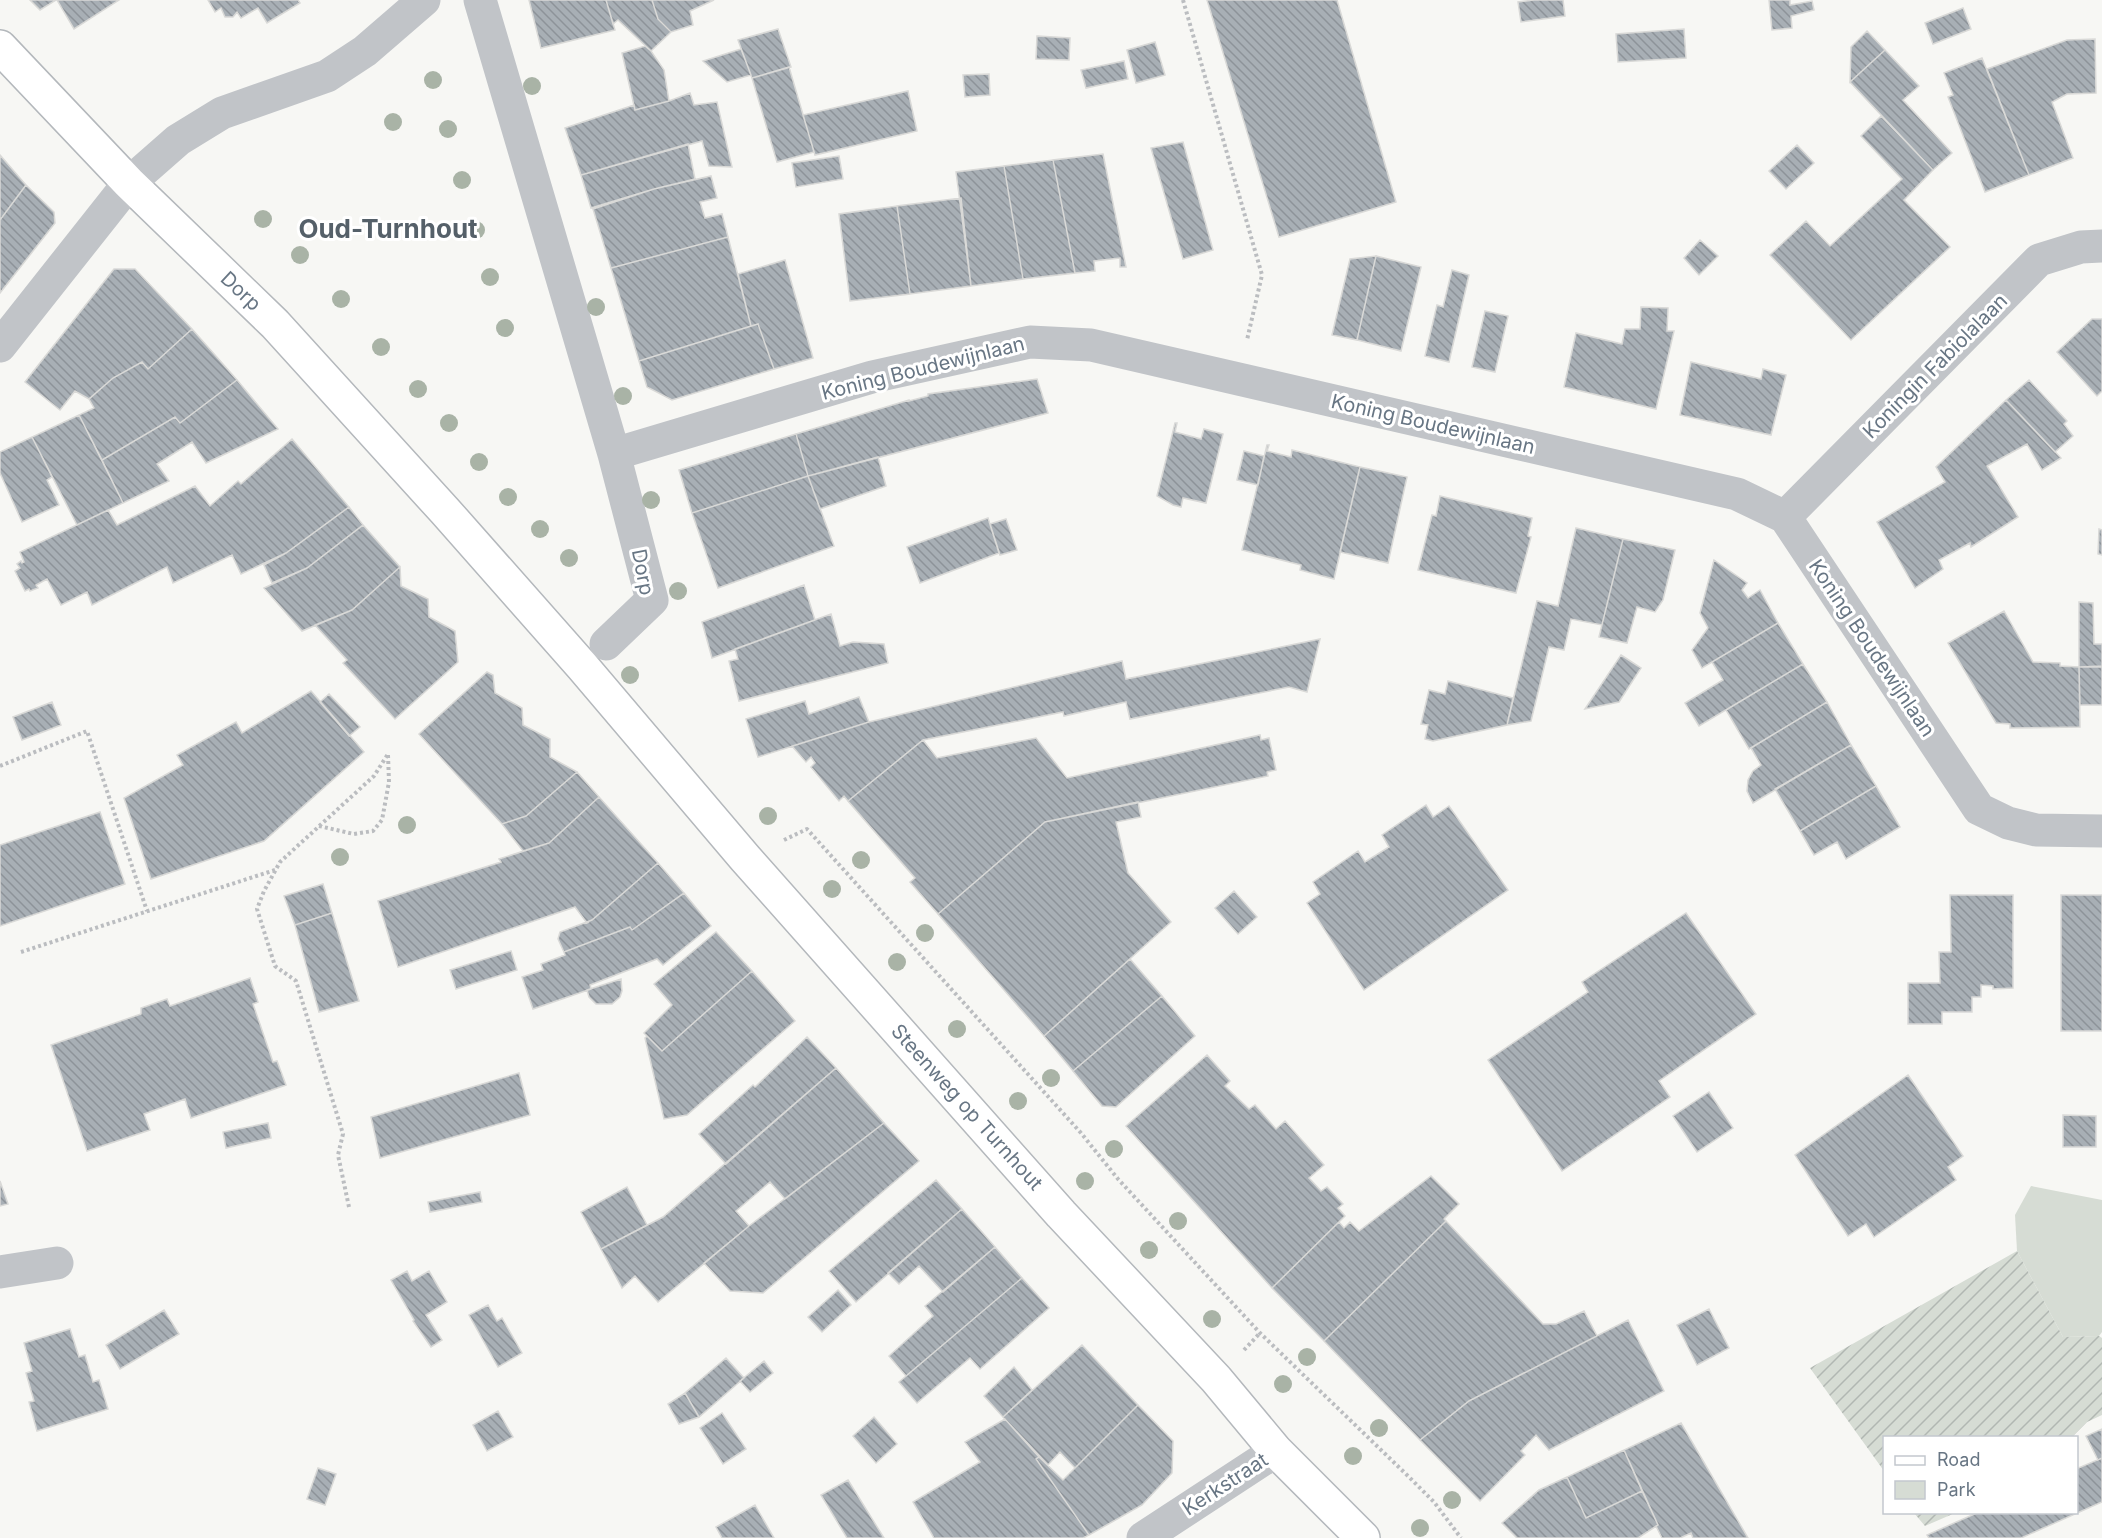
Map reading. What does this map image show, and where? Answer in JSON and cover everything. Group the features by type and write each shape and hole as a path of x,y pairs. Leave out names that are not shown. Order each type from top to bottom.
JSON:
{"main road":[{"name":"Dorp","path":"0,47 129,183 275,324 446,511 582,666"},
{"name":"Steenweg op Turnhout","path":"582,666 745,858 1061,1214 1216,1379 1276,1451 1363,1538"}],"street":[{"path":"0,346 129,183 178,140 222,112 327,76 364,51 424,0"},
{"name":"Dorp","path":"480,0 614,454 652,600 606,644"},
{"name":"Koningin Fabiolalaan","path":"1785,517 2039,260 2081,247 2102,246"},
{"name":"Koning Boudewijnlaan","path":"614,454 872,377 1030,342 1091,345 1737,494 1785,517 1979,809 2008,823 2036,830 2102,831"},
{"path":"0,1272 57,1263"},
{"name":"Kerkstraat","path":"1143,1538 1276,1451"}],"path":[{"path":"1183,0 1262,275 1239,379"},
{"path":"0,766 87,731 147,911"},
{"path":"320,826 354,834 373,831 382,820 389,782 388,754 374,776 280,862 257,909 275,966 296,981 343,1134 338,1155 349,1207"},
{"path":"807,829 1081,1133 1118,1179 1260,1333 1434,1502 1461,1538"},
{"path":"21,952 275,870"}],"green space":[{"path":"2031,1186 2102,1200 2102,1332 2099,1336 2063,1337 2017,1251 2015,1215"},
{"path":"2017,1251 2063,1337 2099,1336 2102,1338 2102,1415 2087,1422 2073,1436 1883,1436 1883,1470 1810,1368"},
{"path":"1915,1514 1953,1514 1925,1526"}],"building":[{"path":"30,0 56,0 40,10"},
{"path":"57,0 119,0 74,29"},
{"path":"208,0 298,0 300,3 267,23 258,8 241,18 237,12 233,17 225,17 221,8 215,12"},
{"path":"529,0 606,0 615,30 541,48"},
{"path":"606,0 652,0 658,19 671,32 651,51 618,20 613,24"},
{"path":"652,0 714,0 690,11 693,25 671,32 658,19"},
{"path":"1207,0 1337,0 1396,202 1279,237"},
{"path":"1563,0 1565,16 1521,22 1518,2"},
{"path":"1769,0 1790,0 1790,5 1812,1 1814,10 1791,16 1792,28 1772,30"},
{"path":"1963,8 1971,29 1933,44 1925,23"},
{"path":"778,29 791,67 752,78 738,40"},
{"path":"1684,29 1686,58 1618,62 1616,34"},
{"path":"1867,31 1885,50 1850,82 1851,47"},
{"path":"1037,36 1070,38 1069,60 1036,59"},
{"path":"2095,39 2096,93 2067,94 2052,102 2073,158 2029,175 1987,69 2067,40"},
{"path":"1155,42 1165,75 1136,83 1127,50"},
{"path":"645,46 664,70 669,101 635,110 622,53"},
{"path":"741,49 751,75 727,82 703,61"},
{"path":"1885,50 1919,86 1903,100 1952,153 1933,170 1850,82"},
{"path":"1982,58 2029,175 1985,192 1948,97 1953,95 1944,73"},
{"path":"1124,61 1128,79 1086,88 1081,70"},
{"path":"789,67 814,152 777,162 752,78"},
{"path":"989,74 990,95 965,97 963,75"},
{"path":"908,91 917,131 815,155 803,115"},
{"path":"690,93 694,105 717,102 732,167 709,166 702,141 581,175 565,128 634,105 635,110"},
{"path":"1881,116 1933,170 1904,200 1950,247 1851,340 1770,255 1806,221 1830,246 1902,179 1861,136"},
{"path":"1183,142 1213,250 1183,259 1151,148"},
{"path":"688,144 695,179 591,208 581,175"},
{"path":"1797,145 1814,163 1786,189 1769,171"},
{"path":"1103,154 1126,267 1120,267 1120,258 1094,261 1095,271 1075,273 1053,160"},
{"path":"0,155 26,185 0,220"},
{"path":"839,156 843,179 796,187 792,163"},
{"path":"1053,160 1075,273 1023,279 1004,166"},
{"path":"1004,166 1023,279 971,286 956,172"},
{"path":"711,176 717,198 700,202 705,218 722,214 728,237 611,268 593,209 654,189"},
{"path":"26,185 54,212 55,223 0,293 0,220"},
{"path":"961,198 971,286 910,294 897,206"},
{"path":"897,206 910,294 850,301 839,214"},
{"path":"728,237 751,326 639,361 611,268"},
{"path":"1700,240 1718,256 1699,275 1684,258"},
{"path":"1376,256 1357,340 1332,335 1350,259"},
{"path":"1376,256 1421,267 1401,351 1357,340"},
{"path":"785,260 813,358 774,369 758,324 751,326 738,274"},
{"path":"114,269 135,269 192,329 148,369 142,362 113,378 89,399 75,391 60,410 25,382"},
{"path":"1452,270 1469,275 1449,362 1425,356 1437,305 1443,307"},
{"path":"1641,307 1668,308 1667,331 1674,331 1656,409 1564,387 1576,333 1622,344 1625,329 1640,329"},
{"path":"1485,311 1508,316 1495,372 1472,367"},
{"path":"2092,319 2102,319 2102,391 2097,396 2057,352"},
{"path":"758,324 774,369 672,400 647,387 639,361"},
{"path":"192,329 237,380 180,423 175,417 102,460 79,415 94,408 89,399 113,378 142,362 148,369"},
{"path":"1691,362 1761,379 1763,369 1786,375 1771,435 1680,415"},
{"path":"1037,379 1048,413 808,476 796,434 928,396 928,394"},
{"path":"237,380 278,429 206,463 192,442 157,464 169,481 123,503 102,460 175,417 180,423"},
{"path":"2029,380 2067,421 2064,424 2073,436 2055,452 2006,400"},
{"path":"2006,400 2061,458 2042,470 2027,444 1987,466 2018,517 1971,547 1970,543 1939,560 1943,569 1915,588 1877,522 1945,482 1936,467"},
{"path":"79,415 123,503 77,525 32,437"},
{"path":"1175,423 1177,423 1175,432 1201,439 1204,429 1223,434 1206,503 1183,498 1181,507 1157,496"},
{"path":"796,434 808,476 692,513 679,470"},
{"path":"32,437 52,477 47,480 59,505 22,522 0,473 0,452"},
{"path":"292,439 349,507 286,553 241,574 232,555 173,583 167,567 92,605 87,592 61,605 47,579 36,585 38,588 25,591 15,571 20,568 17,564 24,562 20,552 108,510 117,525 195,486 210,506 238,481 241,484"},
{"path":"1267,445 1269,445 1267,451 1291,457 1292,450 1360,467 1334,579 1300,570 1301,565 1242,550"},
{"path":"1244,451 1264,456 1258,485 1237,480"},
{"path":"878,457 886,486 820,509 808,476"},
{"path":"1360,467 1407,477 1388,563 1340,552"},
{"path":"808,476 834,546 718,588 692,513"},
{"path":"1440,496 1532,518 1528,536 1531,537 1516,593 1418,570 1432,515 1436,516"},
{"path":"349,507 363,525 307,568 272,583 264,565 286,553"},
{"path":"988,518 999,553 920,583 907,547"},
{"path":"1006,519 1017,550 1000,555 990,524"},
{"path":"363,525 400,567 352,610 302,631 264,588 307,568"},
{"path":"1576,528 1623,539 1602,625 1571,619 1564,650 1549,647 1531,721 1507,725 1537,601 1558,606"},
{"path":"2099,529 2102,530 2102,555 2098,554"},
{"path":"1623,539 1675,550 1663,600 1655,612 1637,607 1627,643 1599,637"},
{"path":"1714,560 1747,583 1742,590 1748,598 1760,590 1778,623 1702,668 1692,650 1708,628 1700,613"},
{"path":"400,567 401,586 428,599 429,617 455,631 458,662 395,719 343,663 347,660 315,625 352,610"},
{"path":"804,585 815,620 712,658 702,622"},
{"path":"2079,602 2093,603 2094,644 2102,644 2102,666 2079,667"},
{"path":"2004,611 2033,662 2060,663 2060,666 2079,667 2080,727 2010,728 2010,724 1996,723 1948,643"},
{"path":"831,614 840,646 853,642 884,644 888,663 739,701 729,661 738,659 735,649"},
{"path":"1778,623 1803,664 1699,726 1685,703 1723,680 1712,662"},
{"path":"1320,639 1307,692 1289,687 1130,719 1126,702 1064,716 1063,712 923,740 848,801 844,796 839,801 811,767 815,763 811,757 806,762 792,746 869,722 1122,661 1126,679"},
{"path":"1621,655 1641,668 1619,702 1585,709"},
{"path":"1803,664 1827,702 1749,749 1726,710"},
{"path":"2079,667 2102,667 2102,705 2080,705"},
{"path":"487,672 493,675 495,693 522,708 523,725 550,739 550,757 577,772 526,816 502,824 419,734"},
{"path":"1448,681 1513,698 1507,725 1433,741 1425,739 1428,725 1421,724 1429,690 1445,694"},
{"path":"311,691 364,752 264,841 151,879 124,798 183,765 177,755 236,722 242,733"},
{"path":"329,694 360,727 349,736 320,702"},
{"path":"859,697 869,722 758,757 746,719 805,701 809,714"},
{"path":"52,702 61,725 22,740 13,717"},
{"path":"1827,702 1851,745 1753,803 1747,791 1748,780 1753,771 1761,765 1751,748"},
{"path":"1260,735 1261,740 1269,738 1276,770 1267,772 1268,776 1045,822 938,914 910,882 915,878 848,801 923,740 937,758 1036,738 1067,778"},
{"path":"1851,745 1876,786 1800,831 1775,789"},
{"path":"577,772 599,797 549,843 523,851 502,824 526,816"},
{"path":"1876,786 1900,827 1846,859 1837,842 1814,855 1800,831"},
{"path":"599,797 658,863 592,920 587,923 575,907 398,967 378,901 501,862 499,859 549,843"},
{"path":"1138,802 1141,817 1116,822 1128,873 1171,922 1044,1036 938,914 1045,822"},
{"path":"1426,805 1433,817 1449,806 1508,890 1364,990 1307,903 1320,894 1313,882 1358,851 1365,862 1389,847 1382,835"},
{"path":"100,812 125,884 0,926 0,845"},
{"path":"658,863 684,893 632,930 630,927 564,952 558,939 560,932 592,920"},
{"path":"323,884 332,913 295,925 284,896"},
{"path":"1234,891 1257,917 1238,934 1215,908"},
{"path":"684,893 711,926 663,965 657,959 590,985 591,989 533,1009 522,977 543,970 541,964 565,955 564,952 630,927 632,930"},
{"path":"1950,895 2013,895 2013,988 1993,989 1993,986 1981,985 1981,997 1972,997 1972,1012 1942,1012 1942,1024 1908,1024 1908,983 1940,983 1939,952 1951,952"},
{"path":"2061,895 2102,895 2102,1031 2061,1031"},
{"path":"332,913 359,1001 319,1012 295,925"},
{"path":"1686,913 1756,1014 1659,1081 1670,1097 1562,1171 1488,1060 1588,992 1582,982"},
{"path":"716,932 752,971 662,1051 644,1033 672,1005 654,984"},
{"path":"511,951 517,970 456,989 450,970"},
{"path":"1130,959 1162,996 1073,1071 1044,1036"},
{"path":"752,971 795,1021 687,1115 664,1119 645,1038 647,1036 662,1051"},
{"path":"250,978 258,1002 253,1004 273,1062 277,1061 286,1085 191,1118 185,1099 144,1114 150,1130 87,1151 51,1045 141,1014 141,1008 167,999 170,1006"},
{"path":"621,979 620,997 612,1004 596,1004 589,997 587,990"},
{"path":"1162,996 1195,1036 1116,1107 1102,1106 1073,1071"},
{"path":"807,1037 836,1068 726,1164 699,1134 753,1085 755,1087"},
{"path":"1207,1055 1230,1081 1225,1086 1249,1109 1255,1105 1276,1129 1285,1121 1324,1165 1309,1178 1321,1191 1327,1187 1343,1204 1338,1208 1345,1216 1272,1288 1126,1126"},
{"path":"836,1068 884,1123 785,1199 770,1182 736,1211 749,1226 658,1302 635,1276 622,1288 601,1249 663,1217"},
{"path":"519,1073 530,1115 380,1158 371,1117"},
{"path":"1908,1075 1963,1156 1948,1167 1956,1180 1874,1237 1866,1224 1848,1236 1795,1155"},
{"path":"1709,1092 1733,1128 1697,1152 1673,1116"},
{"path":"2063,1115 2096,1116 2096,1147 2063,1147"},
{"path":"268,1123 271,1138 226,1148 223,1132"},
{"path":"884,1123 919,1161 763,1293 730,1291 704,1263 749,1226"},
{"path":"1431,1176 1459,1204 1444,1219 1446,1221 1324,1341 1272,1288 1339,1222 1344,1228 1350,1222 1359,1231"},
{"path":"936,1180 962,1209 856,1302 829,1271"},
{"path":"0,1181 8,1204 0,1206"},
{"path":"627,1187 647,1225 601,1249 581,1212"},
{"path":"480,1192 482,1202 430,1212 428,1202"},
{"path":"962,1209 995,1247 943,1292 919,1266 899,1284 888,1273"},
{"path":"1446,1221 1543,1324 1556,1324 1584,1311 1597,1336 1469,1401 1420,1440 1324,1341"},
{"path":"995,1247 1022,1278 906,1376 889,1356 933,1316 925,1306"},
{"path":"407,1271 412,1281 429,1271 447,1302 426,1315 442,1340 431,1347 413,1321 391,1280"},
{"path":"1022,1278 1049,1308 980,1369 970,1358 917,1403 899,1382"},
{"path":"838,1290 851,1305 822,1332 808,1317"},
{"path":"488,1305 497,1321 502,1318 522,1353 498,1367 469,1315"},
{"path":"1709,1309 1729,1348 1697,1365 1677,1325"},
{"path":"164,1310 179,1334 120,1369 106,1345"},
{"path":"1628,1320 1664,1391 1549,1450 1536,1435 1521,1451 1525,1455 1480,1501 1420,1440 1469,1401"},
{"path":"70,1329 79,1357 85,1355 93,1382 99,1380 108,1409 37,1431 29,1402 34,1401 26,1373 32,1371 24,1343"},
{"path":"1082,1345 1138,1405 1075,1468 1060,1452 1048,1465 1003,1417"},
{"path":"726,1358 744,1378 699,1417 685,1393"},
{"path":"764,1361 773,1373 750,1392 740,1381"},
{"path":"1014,1367 1032,1390 1003,1417 984,1396"},
{"path":"685,1393 699,1417 679,1424 668,1404"},
{"path":"1138,1405 1173,1441 1172,1473 1142,1505 1089,1535 1036,1459 1039,1457 1063,1480"},
{"path":"498,1411 513,1437 487,1451 473,1425"},
{"path":"722,1413 746,1449 723,1464 700,1428"},
{"path":"874,1417 897,1444 876,1463 853,1436"},
{"path":"1005,1419 1039,1457 1036,1459 1089,1535 1083,1538 934,1538 913,1502 980,1462 965,1442"},
{"path":"1681,1423 1748,1538 1693,1538 1691,1533 1680,1538 1662,1538 1624,1450"},
{"path":"2102,1429 2102,1458 2098,1460 2086,1436"},
{"path":"1624,1450 1642,1491 1586,1518 1567,1477"},
{"path":"2102,1458 2102,1502 2078,1513 2078,1468"},
{"path":"318,1468 336,1474 325,1505 307,1499"},
{"path":"1567,1477 1586,1518 1642,1491 1658,1525 1638,1538 1517,1538 1502,1523 1539,1490"},
{"path":"848,1480 884,1538 847,1538 821,1495"},
{"path":"755,1505 774,1538 722,1538 716,1527"},
{"path":"1974,1514 2075,1514 2021,1538 1929,1538 1927,1535"}],"district":[{"name":"Oud-Turnhout","path":"388,228"}]}
